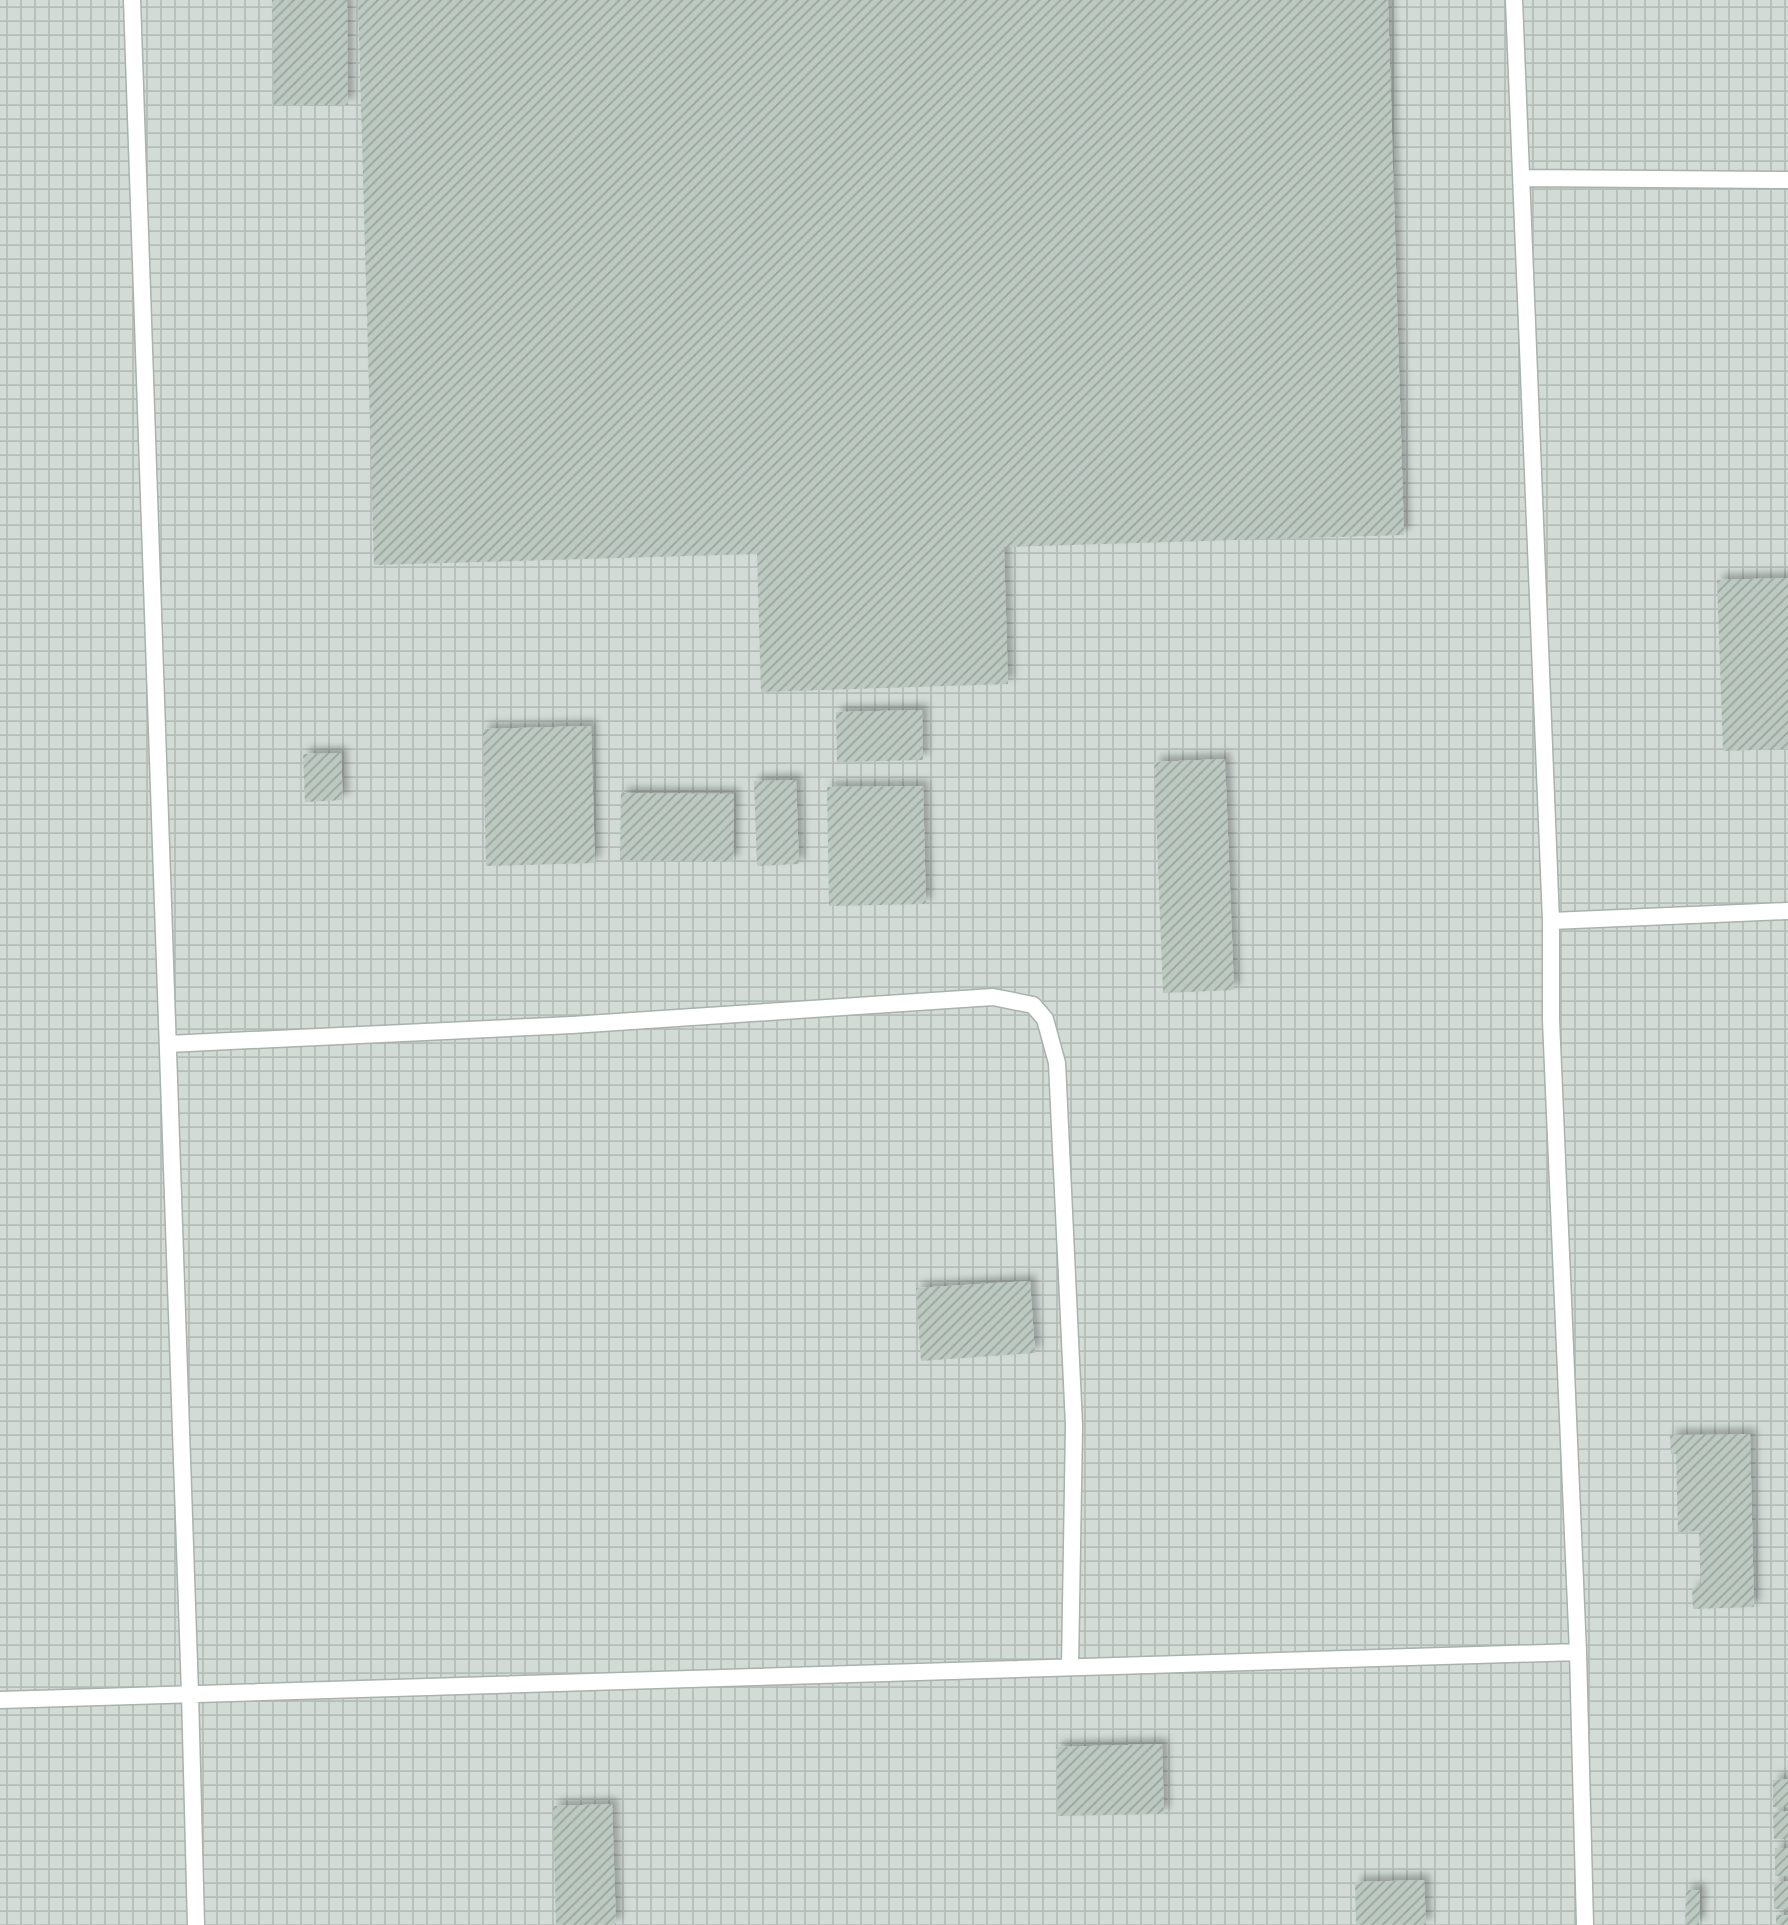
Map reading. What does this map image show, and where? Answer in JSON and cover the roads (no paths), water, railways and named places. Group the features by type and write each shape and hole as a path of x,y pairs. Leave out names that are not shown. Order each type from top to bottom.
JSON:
{"lane":[{"path":"132,0 196,1925"},
{"path":"1514,0 1551,921 1551,1020 1578,1652 1586,1925"},
{"path":"1522,178 1788,180"},
{"path":"1551,921 1788,911"},
{"path":"168,1044 572,1025 993,997 1033,1005 1045,1019 1057,1063 1074,1425 1070,1667"},
{"path":"0,1700 1578,1652"}]}
